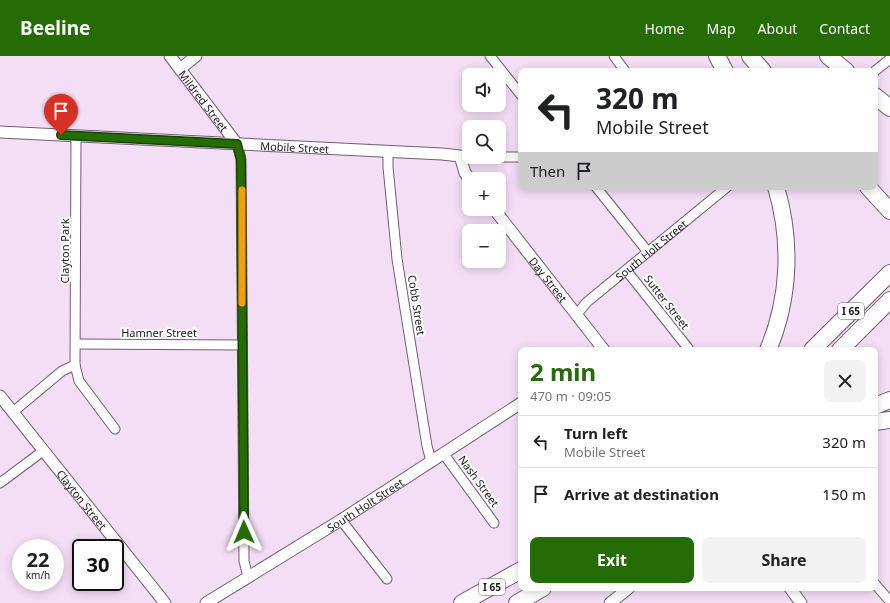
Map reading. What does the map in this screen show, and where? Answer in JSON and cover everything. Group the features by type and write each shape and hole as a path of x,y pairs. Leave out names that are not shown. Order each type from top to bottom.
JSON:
{"highway":[{"path":"717,56 723,68"},
{"path":"750,56 760,68"},
{"path":"830,58 842,68"},
{"path":"871,190 890,211"},
{"path":"878,190 890,200"},
{"path":"769,347 780,315 787,272 787,242 778,192"},
{"name":"I 65","path":"815,347 890,273"},
{"name":"I 65","path":"843,347 890,300"},
{"path":"878,405 890,400"},
{"path":"878,422 890,420"},
{"name":"I 65","path":"462,603 518,572"},
{"name":"I 65","path":"517,603 538,591"}],"street":[{"name":"Mildred Street","path":"170,56 237,144 241,160 244,562 248,577"},
{"path":"180,69 196,56"},
{"path":"490,56 518,91"},
{"path":"614,56 623,68"},
{"path":"878,69 890,59"},
{"name":"Mobile Street","path":"0,132 462,156"},
{"name":"Clayton Park","path":"75,365 76,136"},
{"name":"Cobb Street","path":"388,152 397,259 431,460"},
{"path":"506,157 518,157"},
{"path":"598,190 648,252"},
{"name":"South Holt Street","path":"577,314 587,302 720,190"},
{"name":"Day Street","path":"500,216 577,314 601,347"},
{"name":"Sutter Street","path":"626,270 687,347"},
{"name":"Hamner Street","path":"76,344 242,344"},
{"path":"13,412 62,371 75,365 79,381 115,429"},
{"name":"Clayton Street","path":"0,396 165,603"},
{"name":"South Holt Street","path":"206,603 341,520 431,460 518,405"},
{"path":"0,483 43,450"},
{"name":"Nash Street","path":"443,453 494,523"},
{"path":"341,520 387,579"},
{"path":"878,588 887,600"},
{"path":"610,603 625,591"}],"slow traffic":[{"path":"242,190 242,303"}],"route":[{"path":"61,135 237,144 241,160 244,532"}]}
